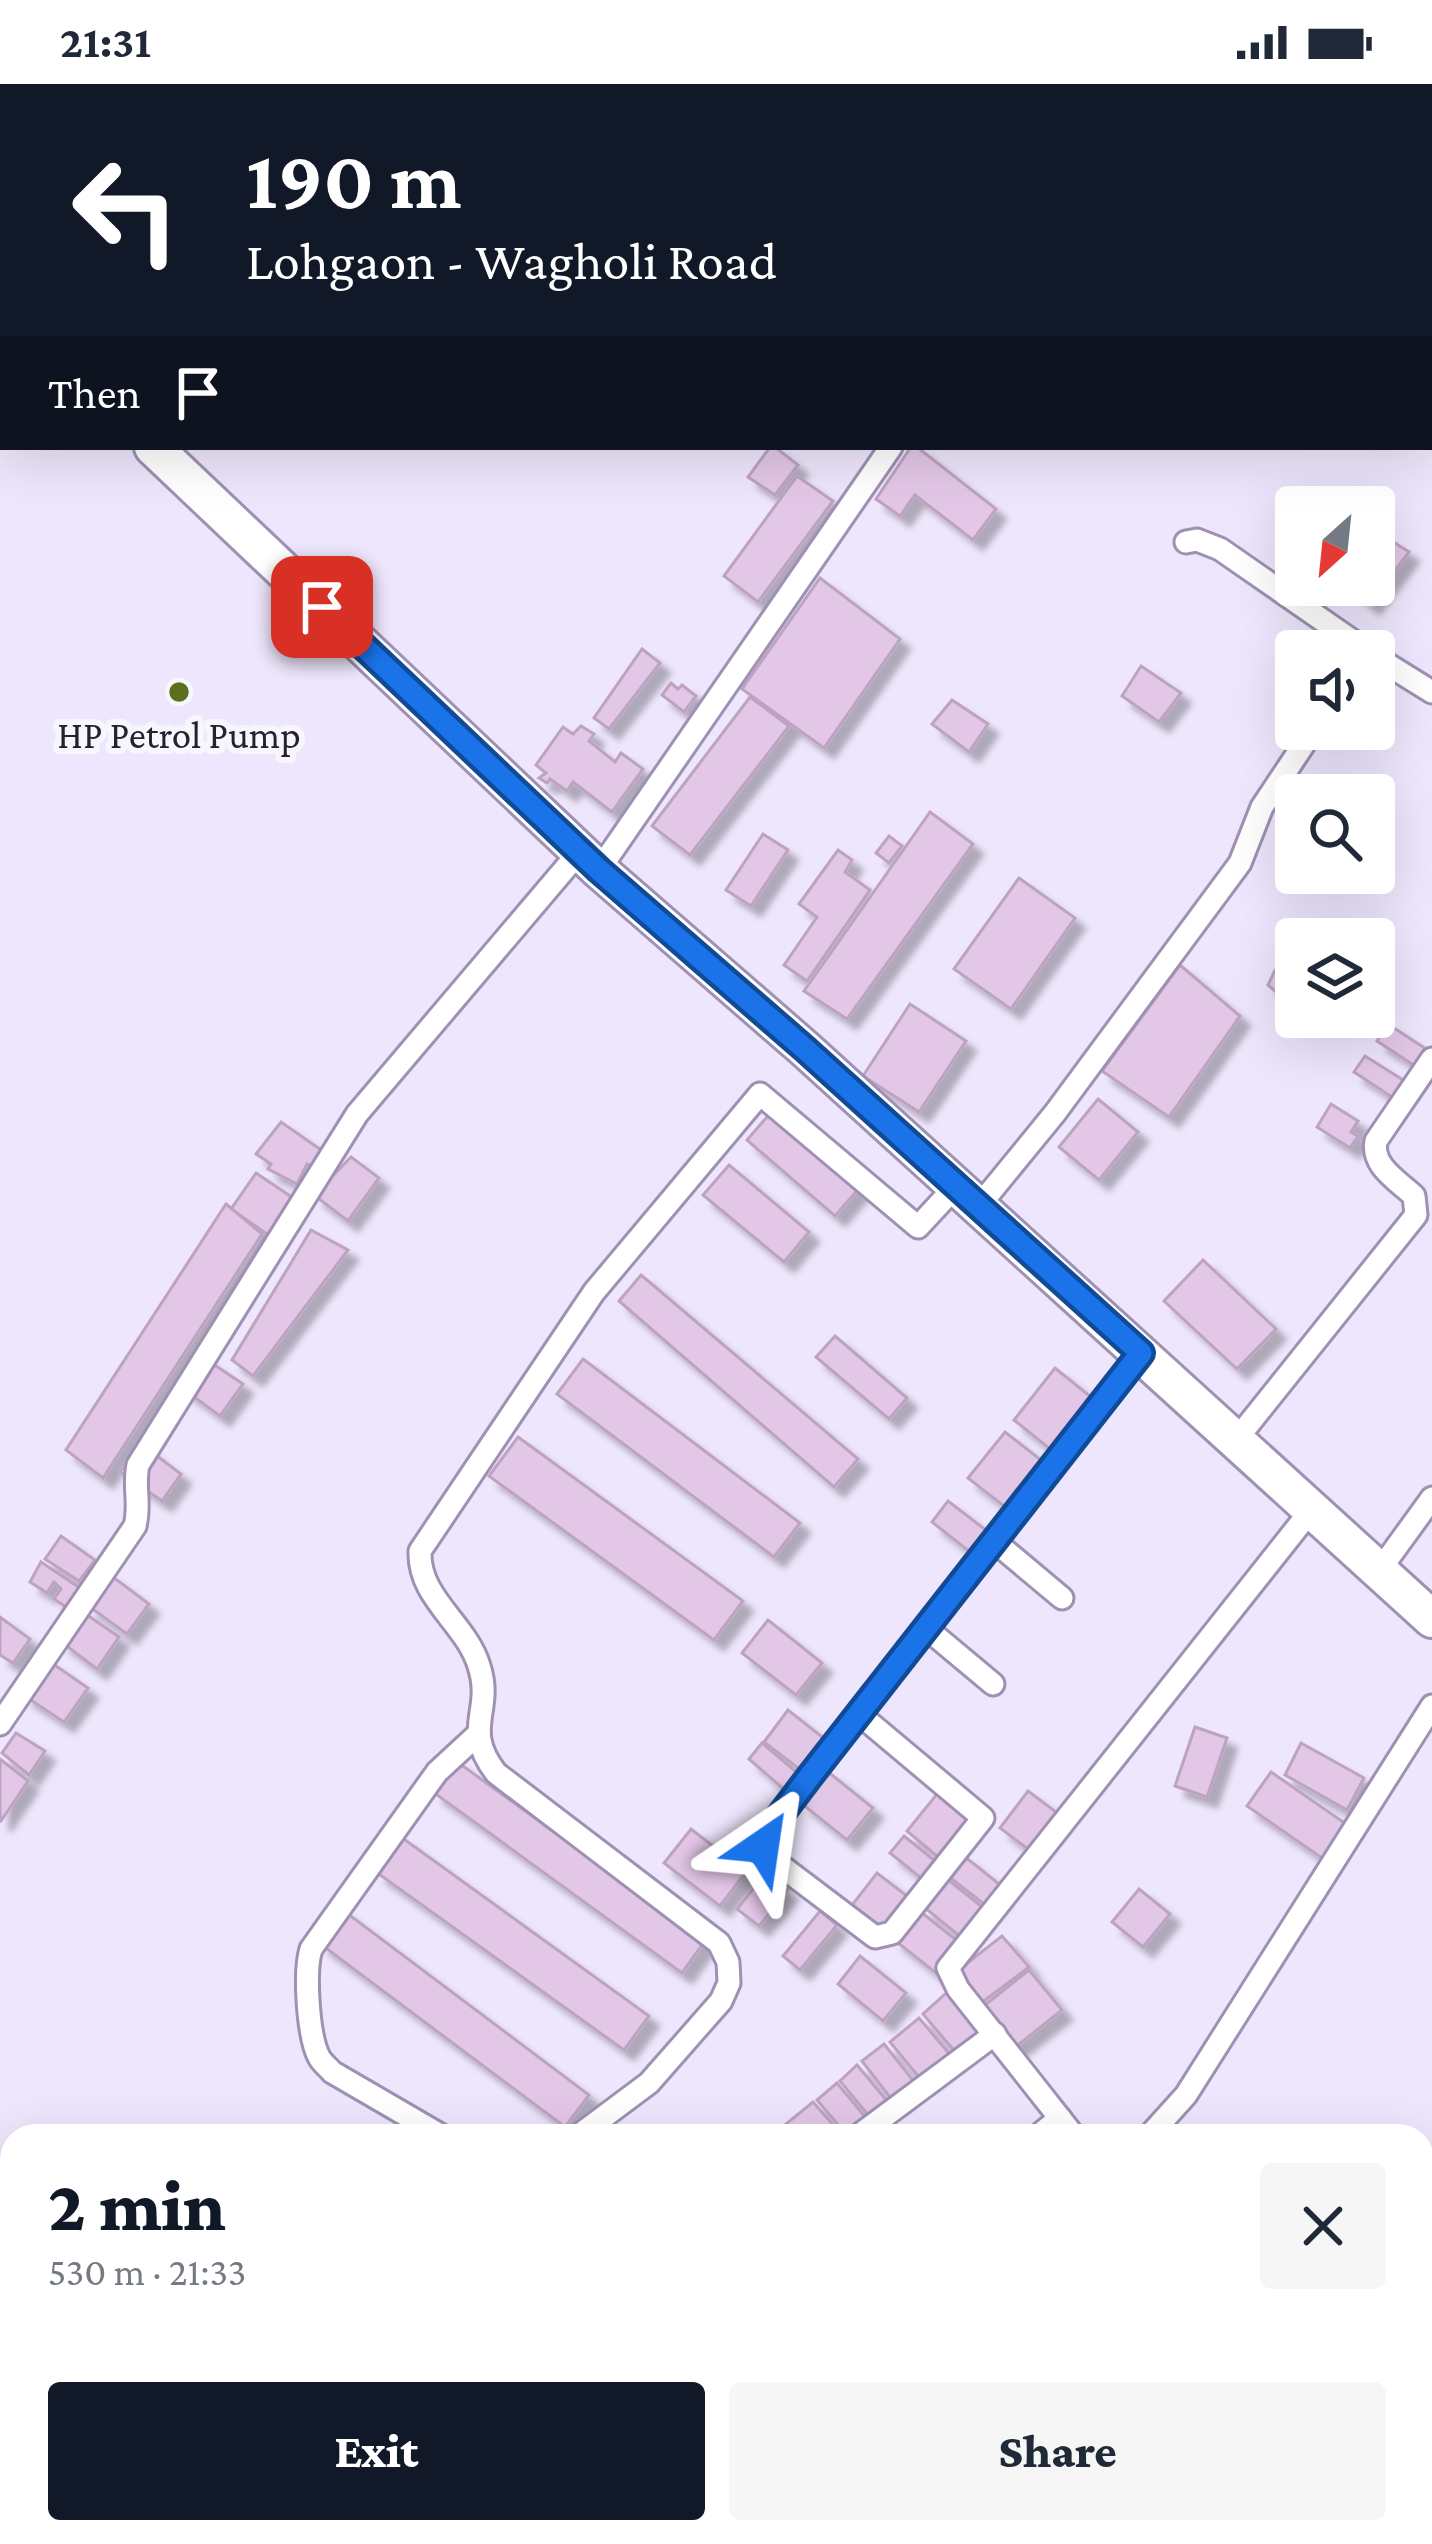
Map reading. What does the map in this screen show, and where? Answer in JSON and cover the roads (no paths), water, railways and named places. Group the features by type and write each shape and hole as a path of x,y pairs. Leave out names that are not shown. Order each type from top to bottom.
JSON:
{"main road":[{"path":"157,450 589,861 968,1196 1432,1619"}],"street":[{"path":"0,1724 135,1526 141,1505 133,1487 138,1465 358,1114 589,861 889,450"},
{"path":"1186,542 1197,540 1220,549 1337,630"},
{"path":"1395,669 1432,692"},
{"path":"594,2124 649,2084 721,2001 728,1983 728,1962 719,1943 496,1773 481,1753 476,1736 484,1692 481,1670 426,1584 419,1568 420,1551 594,1292 760,1094 918,1226 968,1196 1055,1113 1240,863 1262,807 1300,750"},
{"path":"1236,1440 1425,1208 1378,1163 1374,1151 1432,1059"},
{"path":"859,1714 983,1818 892,1933 875,1936 768,1856 763,1838 859,1714 926,1628 1141,1353"},
{"path":"1378,1571 1432,1498"},
{"path":"1065,2124 958,1989 948,1968 1312,1509"},
{"path":"994,1541 1062,1598"},
{"path":"926,1628 993,1684"},
{"path":"1160,2124 1186,2095 1432,1706"},
{"path":"421,2124 332,2072 319,2057 307,1964 311,1949 436,1772 476,1736"},
{"path":"874,2124 994,2034"}],"place":[{"name":"HP Petrol Pump","path":"179,692"}]}
